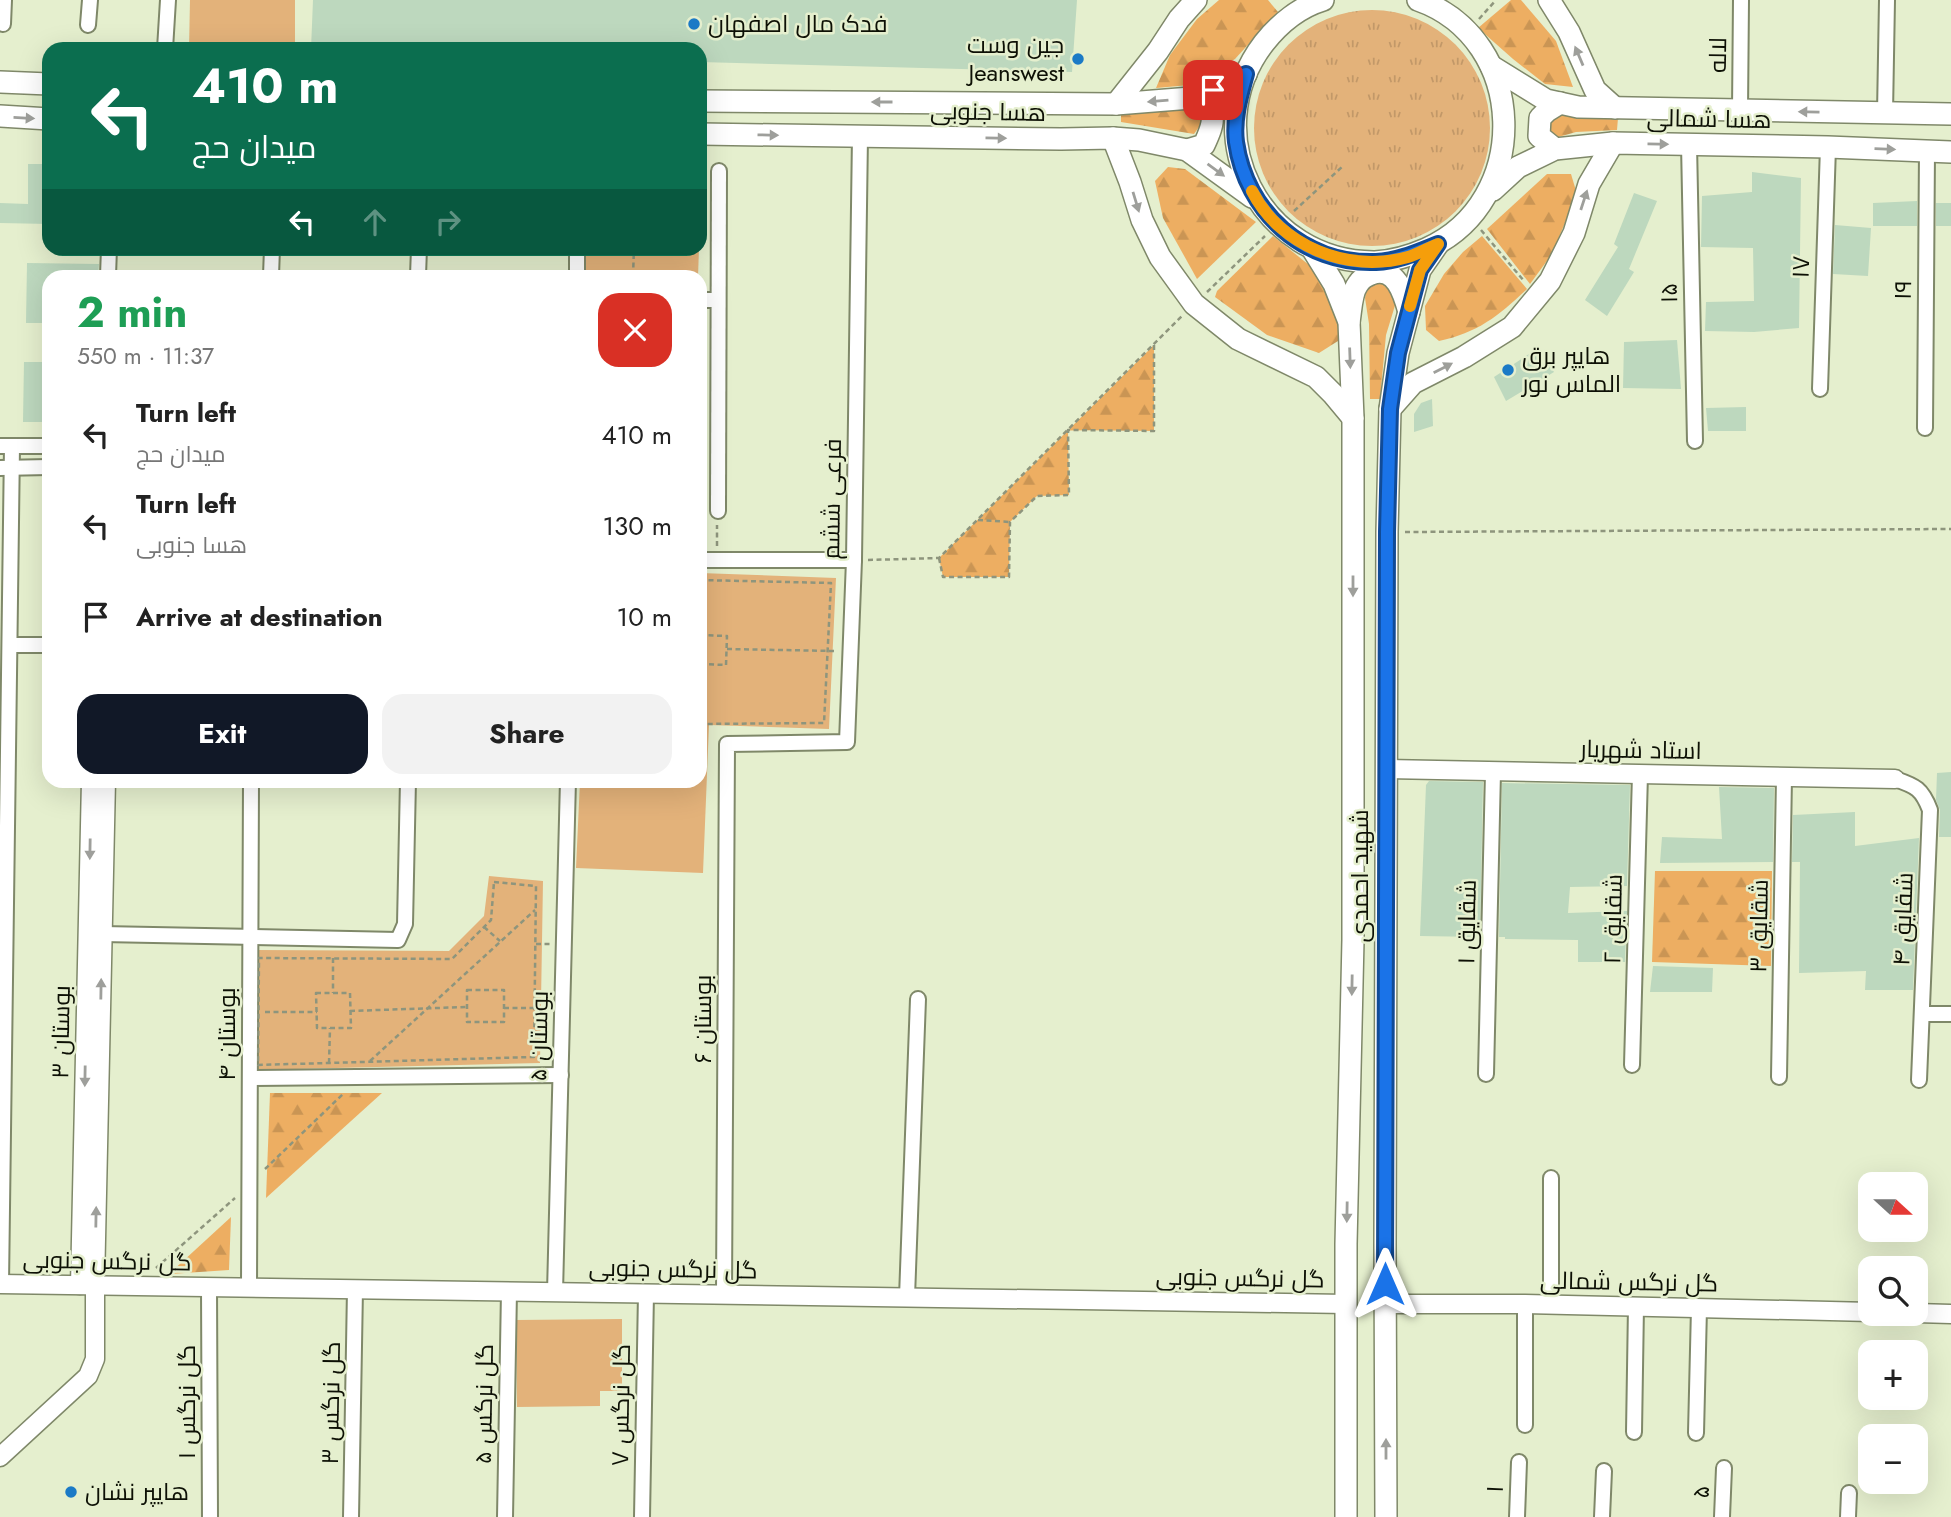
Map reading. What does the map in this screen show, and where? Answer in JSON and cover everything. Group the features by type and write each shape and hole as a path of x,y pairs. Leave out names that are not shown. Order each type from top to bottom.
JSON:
{"main road":[{"path":"1116,104 1178,19 1196,0"},
{"path":"1323,0 1290,17 1272,33 1257,52 1246,74 1237,106 1236,139 1243,172 1258,202 1277,225 1313,250 1344,259 1376,262 1408,257 1438,244 1470,218 1484,199 1499,168 1505,134 1502,99 1486,57 1468,33 1440,7 1418,0"},
{"path":"1549,0 1569,33 1595,90 1615,108"},
{"name":"هسا شمالی","path":"1486,57 1546,100 1578,107 1951,114"},
{"name":"هسا جنوبی","path":"707,101 1116,104 1191,98 1246,74"},
{"path":"0,82 42,84"},
{"path":"1187,150 1204,145 1213,127 1212,113 1205,103 1191,98"},
{"path":"1555,149 1539,136 1540,118 1560,103"},
{"path":"0,117 42,119"},
{"name":"هسا جنوبی","path":"707,134 1139,140 1187,150 1258,202"},
{"path":"1112,138 1142,220 1160,257 1194,304 1238,339 1316,377 1353,418"},
{"path":"1390,409 1413,383 1464,357 1511,327 1550,281 1574,233 1589,184 1613,143"},
{"name":"هسا شمالی","path":"1484,199 1518,167 1555,149 1613,143 1951,152"},
{"name":"شهید احمدی","path":"1386,1517 1387,532 1390,409 1398,353 1420,270 1438,244"},
{"name":"شهید احمدی","path":"1313,250 1334,284 1349,322 1353,418 1353,940 1346,1304 1346,1517"},
{"path":"1349,322 1358,283 1375,273 1387,274 1394,279 1402,289 1409,312"}],"street":[{"path":"3,24 4,0"},
{"path":"88,25 90,0"},
{"path":"165,42 168,0"},
{"name":"لاله","path":"1740,110 1741,0"},
{"path":"1885,113 1887,0"},
{"name":"فرعی ششم","path":"727,744 846,743 854,560 860,136"},
{"name":"۱۵","path":"1689,144 1695,441"},
{"name":"۱۷","path":"1820,389 1828,147"},
{"name":"۱۹","path":"1925,428 1927,151"},
{"path":"718,511 719,171"},
{"path":"707,300 719,300"},
{"path":"0,1284 10,645 6,446 42,446"},
{"path":"6,468 42,467"},
{"path":"707,564 717,560 854,560"},
{"path":"10,645 42,645"},
{"name":"بوستان ۶","path":"724,1294 727,744"},
{"name":"استاد شهریار","path":"1387,769 1895,779"},
{"name":"شقایق ۱","path":"1486,1074 1493,772"},
{"name":"شقایق ۲","path":"1632,1065 1640,774"},
{"name":"شقایق ۳","path":"1779,1077 1784,777"},
{"name":"شقایق ۴","path":"1895,779 1913,785 1924,795 1930,810 1919,1080"},
{"name":"بوستان ۳","path":"88,1285 91,788"},
{"name":"بوستان ۳","path":"88,1285 106,788"},
{"name":"بوستان ۴","path":"249,1287 251,788"},
{"path":"102,934 398,940 405,924 408,788"},
{"name":"بوستان ۵","path":"555,1292 568,788"},
{"path":"907,1297 918,999"},
{"path":"1922,1014 1951,1014"},
{"path":"250,1078 561,1075"},
{"path":"1551,1178 1551,1304"},
{"name":"گل نرگس جنوبی","path":"0,1284 1346,1304"},
{"path":"0,1457 88,1376 95,1359 88,1285"},
{"name":"گل نرگس ۱","path":"209,1287 210,1517"},
{"name":"گل نرگس ۳","path":"351,1517 355,1289"},
{"name":"گل نرگس ۵","path":"505,1517 509,1291"},
{"name":"گل نرگس ۷","path":"642,1517 646,1293"},
{"name":"گل نرگس شمالی","path":"1385,1304 1551,1304 1858,1312"},
{"path":"1525,1304 1525,1425"},
{"path":"1634,1432 1636,1306"},
{"path":"1696,1433 1699,1308"},
{"path":"1928,1313 1951,1314"},
{"name":"۱","path":"1517,1517 1519,1462"},
{"name":"۵","path":"1722,1517 1724,1468"},
{"path":"1602,1517 1604,1471"},
{"path":"1848,1517 1849,1493"}],"path":[{"path":"1470,218 1537,296"},
{"path":"854,560 939,558 1194,304"},
{"path":"1068,430 1154,431 1154,345"},
{"path":"939,558 943,577 1009,577 1010,522 1037,496 1069,495 1068,430"},
{"path":"717,560 718,511"},
{"path":"977,520 1010,522"},
{"path":"1387,532 1951,529"},
{"path":"707,580 831,583 824,723 707,724"},
{"path":"707,635 727,636 726,665 707,664"},
{"path":"727,649 833,651"},
{"path":"494,882 536,886 536,910 534,1056 258,1065 259,958 452,958 491,920 494,882"},
{"path":"369,1062 536,910"},
{"path":"484,927 500,942"},
{"path":"332,938 333,993"},
{"path":"467,990 504,990 504,1022 467,1022 467,1007 467,990"},
{"path":"316,993 350,993 351,1011 351,1028 317,1028 316,993"},
{"path":"351,1011 467,1007"},
{"path":"504,1008 535,1008"},
{"path":"258,1012 317,1012"},
{"path":"329,1063 330,1028"}],"green space":[{"path":"190,0 295,0 295,42 189,42"},
{"path":"1219,0 1268,0 1278,12 1235,59 1190,85 1156,88 1170,55 1197,19"},
{"path":"1511,0 1521,0 1556,41 1573,87 1545,84 1478,28"},
{"path":"1372,10 1417,19 1447,37 1463,53 1485,94 1490,128 1481,173 1463,203 1447,219 1406,241 1372,246 1327,237 1297,219 1281,203 1259,162 1254,128 1263,83 1281,53 1297,37 1338,15"},
{"path":"1193,108 1204,120 1194,134 1121,122 1121,115"},
{"path":"1561,113 1618,118 1617,130 1576,132 1555,138 1545,129 1550,116"},
{"path":"1168,167 1185,169 1256,222 1197,279 1163,218 1155,181"},
{"path":"1547,174 1571,174 1577,194 1552,254 1530,284 1487,229"},
{"path":"1273,236 1319,273 1341,319 1338,341 1319,353 1267,335 1215,297 1217,291"},
{"path":"1482,236 1527,289 1477,328 1439,341 1426,330 1425,306 1444,274 1463,252"},
{"path":"585,256 699,256 698,270 584,270"},
{"path":"1382,281 1395,288 1397,299 1386,335 1380,399 1370,399 1369,324 1365,298 1367,288"},
{"path":"1154,345 1154,431 1068,430"},
{"path":"1068,430 1069,495 1037,496 1010,522 1009,577 943,577 939,558"},
{"path":"707,573 836,578 829,729 709,725 707,774"},
{"path":"580,788 706,788 703,873 576,868"},
{"path":"1655,871 1772,871 1771,966 1652,962"},
{"path":"489,876 543,881 540,1063 252,1070 255,950 449,951 484,916"},
{"path":"270,1093 382,1093 266,1198"},
{"path":"231,1217 229,1270 170,1274 170,1273"},
{"path":"622,1319 622,1391 600,1391 600,1406 517,1407 516,1320"}],"building":[{"name":"فدک مال اصفهان","path":"313,0 1077,0 1072,72 707,62 707,42 311,42"},
{"path":"28,164 42,164 42,224 0,223 0,203 28,204"},
{"path":"1752,172 1801,178 1799,328 1754,332 1705,331 1706,302 1754,301 1753,248 1701,247 1702,196 1752,192"},
{"path":"1634,193 1657,201 1629,269 1634,272 1607,316 1585,300 1618,247 1614,244"},
{"path":"1917,201 1917,226 1873,226 1873,203"},
{"path":"1936,203 1951,203 1951,226 1936,226"},
{"path":"1835,225 1871,228 1868,276 1833,274"},
{"path":"27,263 99,264 98,270 42,270 42,323 26,323"},
{"path":"1677,340 1681,389 1623,388 1624,342"},
{"path":"1538,348 1554,372 1506,401 1494,377"},
{"path":"24,362 42,362 42,422 23,422"},
{"path":"1432,399 1433,426 1414,432 1414,414 1421,403"},
{"path":"1746,407 1746,431 1708,431 1706,408"},
{"path":"1951,772 1951,837 1939,837 1937,773"},
{"path":"1429,781 1483,782 1480,937 1420,936 1426,785"},
{"path":"1502,783 1630,785 1627,886 1570,887 1568,913 1627,911 1625,962 1578,962 1578,940 1499,937"},
{"path":"1719,787 1774,788 1773,862 1660,863 1662,837 1722,839"},
{"path":"1855,812 1855,846 1919,838 1913,990 1865,990 1866,971 1799,973 1800,862 1792,862 1793,815"},
{"path":"1653,966 1713,968 1712,992 1650,992"}],"slow traffic":[{"path":"1252,191 1277,225 1294,239 1313,250 1344,259 1376,262 1408,257 1438,244 1420,270 1410,306"}],"place":[{"name":"فدک مال اصفهان","path":"694,24"},
{"name":"جین وست Jeanswest","path":"1078,59"},
{"name":"هایپر برق الماس نور","path":"1508,370"},
{"name":"هایپر نشان","path":"71,1492"}],"route":[{"path":"1213,90 1246,74 1237,106 1236,139 1243,172 1258,202 1277,225 1294,239 1313,250 1344,259 1376,262 1408,257 1438,244 1420,270 1398,353 1390,409 1387,532 1385,1284"}]}
